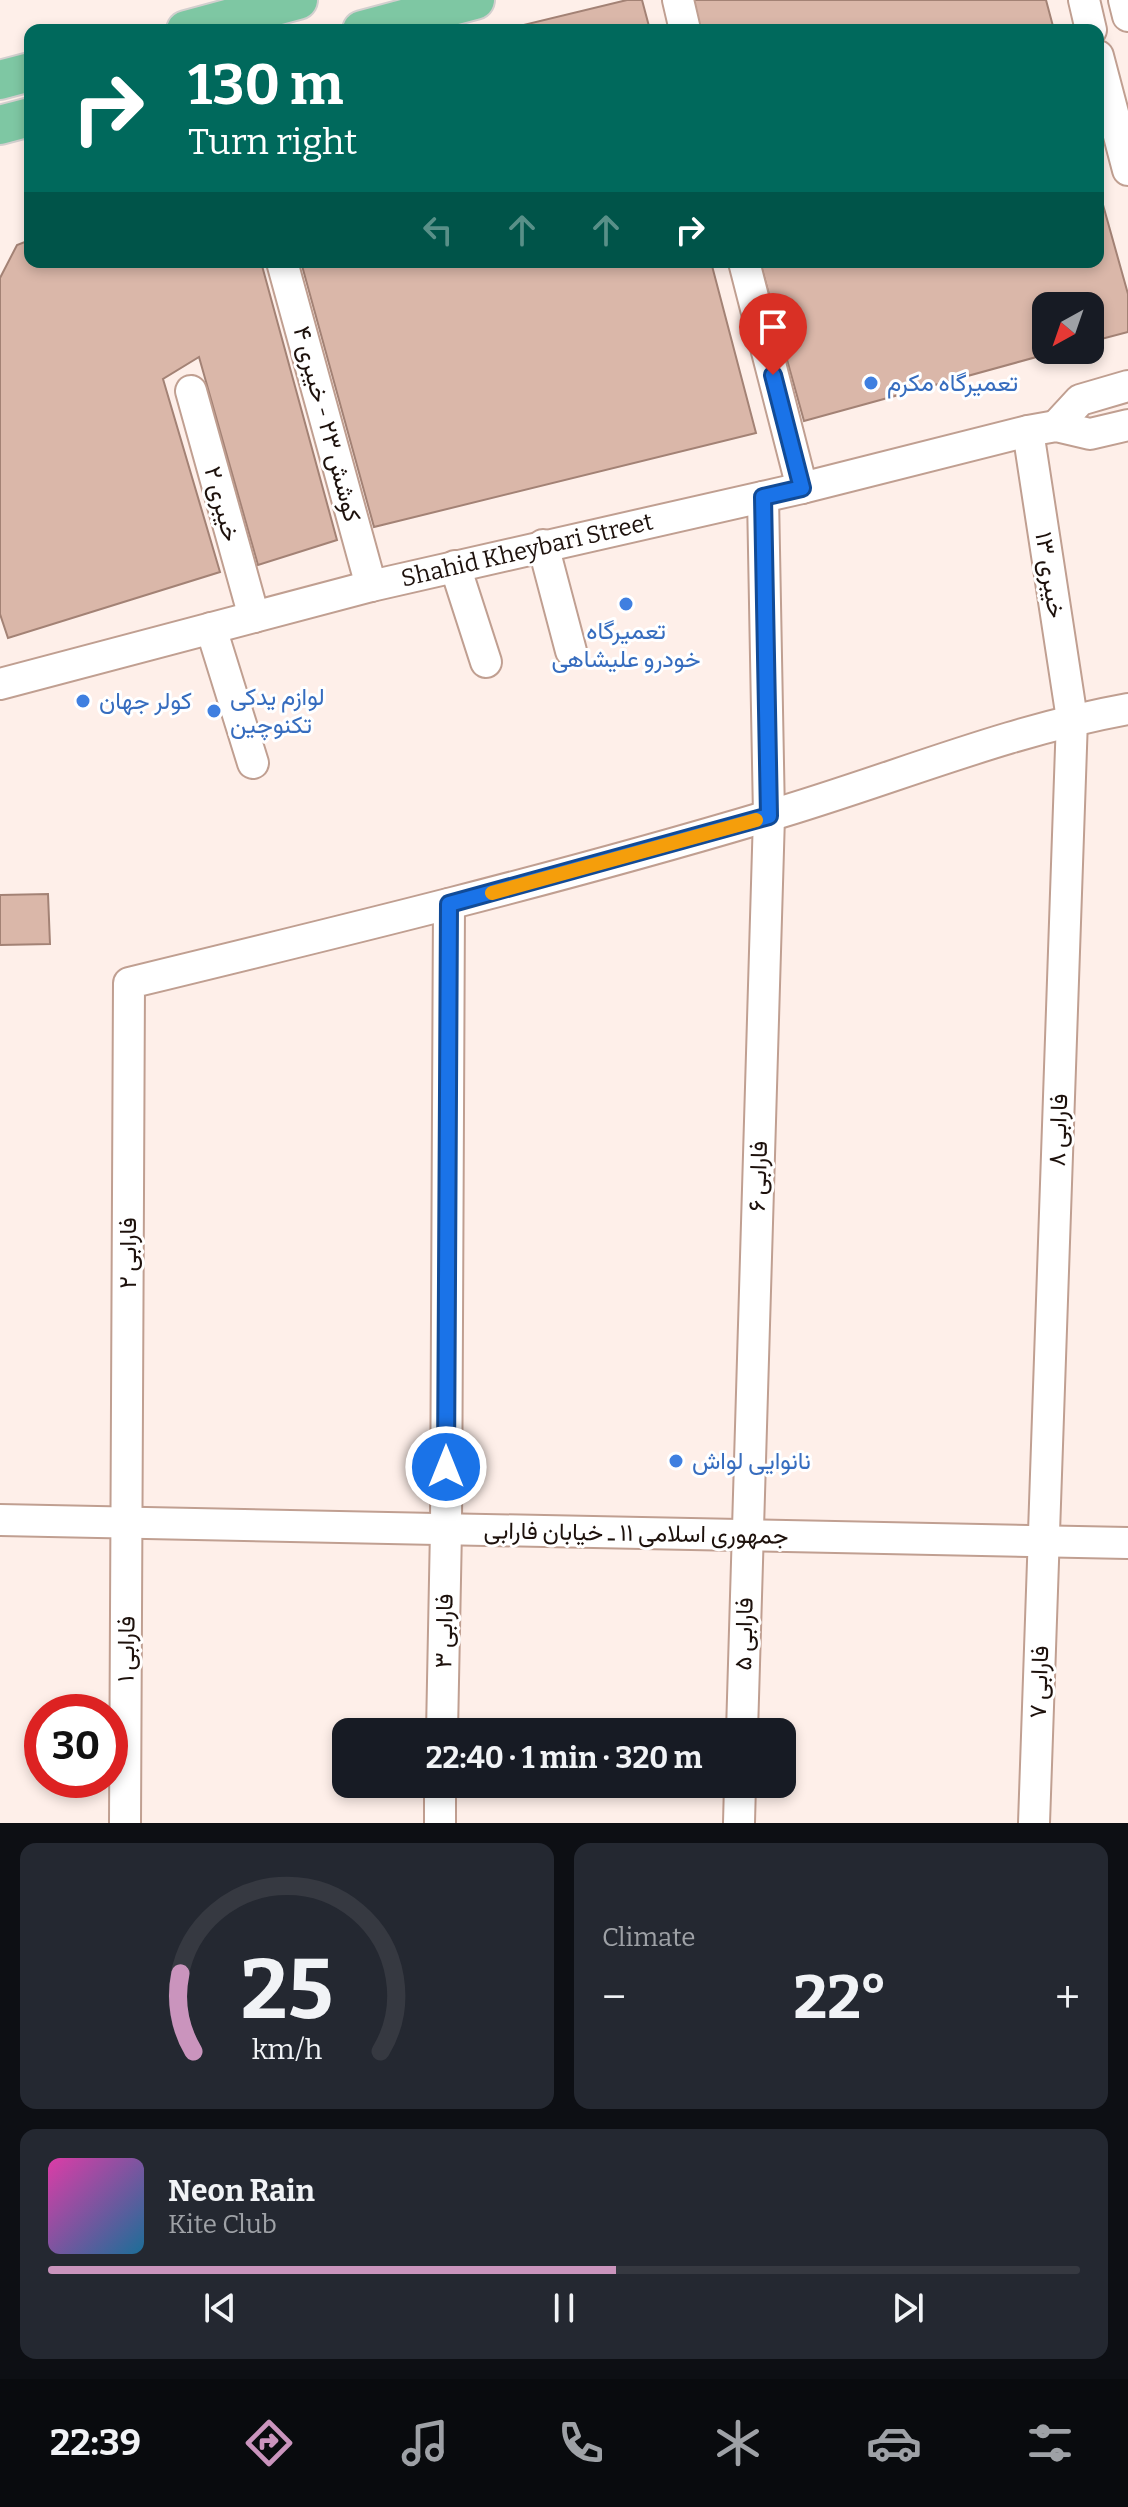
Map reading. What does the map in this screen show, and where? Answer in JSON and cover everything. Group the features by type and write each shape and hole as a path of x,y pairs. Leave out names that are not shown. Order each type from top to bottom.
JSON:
{"main road":[{"path":"208,24 298,0"},
{"path":"385,24 475,0"},
{"path":"0,80 24,74"},
{"path":"0,125 24,119"}],"street":[{"path":"678,0 684,24"},
{"path":"1084,0 1090,24"},
{"path":"1124,0 1128,16"},
{"path":"1104,79 1128,170"},
{"name":"کوشش ۲۳ - خیبری ۴","path":"284,268 371,586"},
{"path":"746,268 802,488"},
{"name":"Shahid Kheybari Street","path":"1042,428 1080,400 1128,386"},
{"name":"خیبری ۲","path":"191,391 254,617"},
{"name":"Shahid Kheybari Street","path":"0,684 371,586 802,488 1042,428 1090,434 1128,425"},
{"name":"خیبری ۱۳","path":"1042,428 1072,719"},
{"name":"فارابی ۶","path":"746,1536 769,816 763,497"},
{"path":"543,545 571,651"},
{"path":"455,566 486,662"},
{"path":"211,628 253,763"},
{"path":"449,904 769,816 1072,719 1128,709"},
{"name":"فارابی ۸","path":"1044,1542 1072,719"},
{"name":"فارابی ۲","path":"127,1523 129,983 449,904"},
{"name":"فارابی ۳","path":"442,1718 449,904"},
{"name":"جمهوری اسلامی ۱۱ ـ خیابان فارابی","path":"0,1520 1128,1543"},
{"name":"فارابی ۱","path":"125,1823 127,1523"},
{"name":"فارابی ۵","path":"742,1718 746,1536"},
{"name":"فارابی ۷","path":"1034,1823 1044,1542"},
{"path":"440,1798 440,1823"},
{"path":"739,1823 740,1798"}],"building":[{"path":"627,0 642,0 648,24 528,24"},
{"path":"690,0 1046,0 1052,24 695,24"},
{"path":"1104,208 1128,294 1128,332 1104,338 1104,292 1032,292 1032,358 804,421 762,268 1104,268"},
{"path":"24,242 24,268 263,268 337,540 258,565 199,357 163,379 220,572 8,638 0,614 0,278 17,245"},
{"path":"303,268 713,268 756,433 374,527"},
{"path":"48,894 50,944 0,945 0,895"}],"slow traffic":[{"path":"492,893 756,820"}],"place":[{"name":"تعمیرگاه مکرم","path":"871,383"},
{"name":"تعمیرگاه خودرو علیشاهی","path":"626,604"},
{"name":"کولر جهان","path":"83,701"},
{"name":"لوازم یدکی تکنوچین","path":"214,711"},
{"name":"نانوایی لواش","path":"676,1461"}],"route":[{"path":"446,1467 449,904 769,816 763,497 802,488 773,375"}]}
